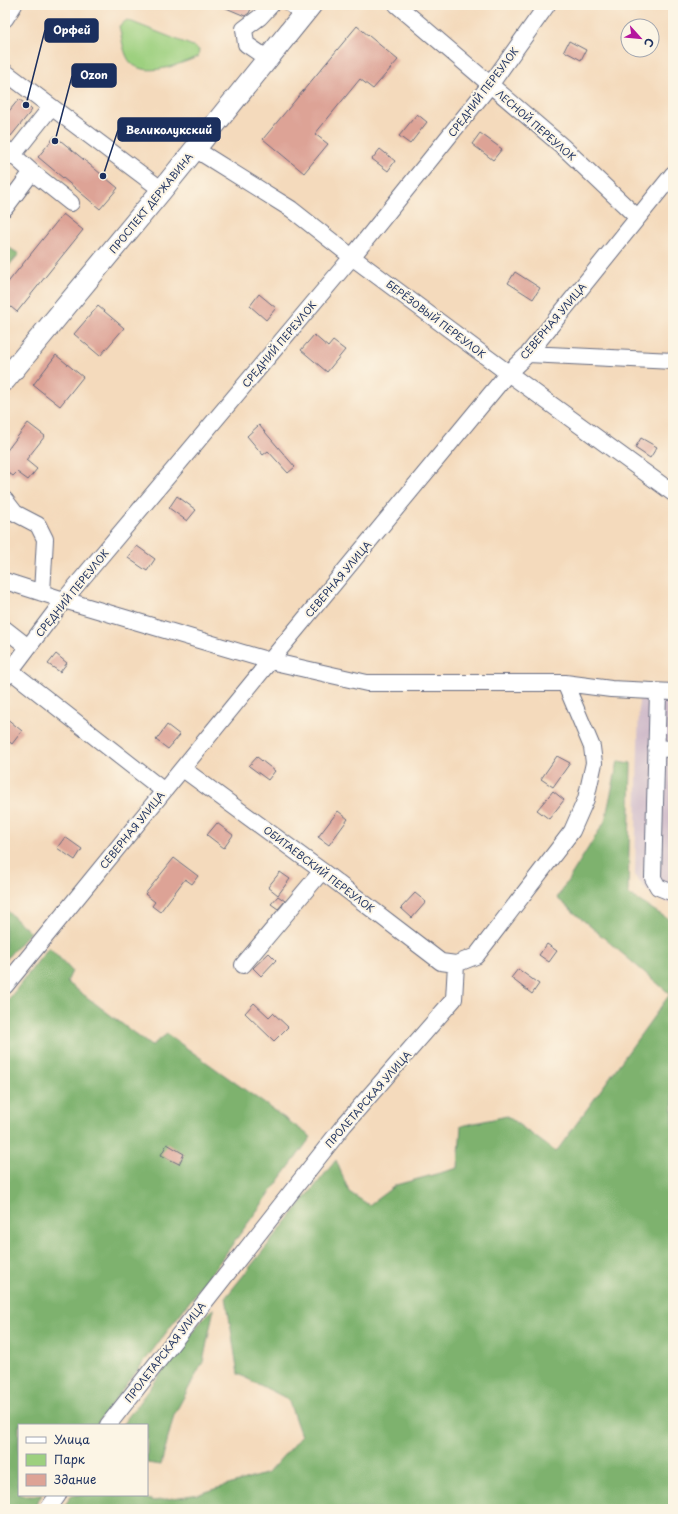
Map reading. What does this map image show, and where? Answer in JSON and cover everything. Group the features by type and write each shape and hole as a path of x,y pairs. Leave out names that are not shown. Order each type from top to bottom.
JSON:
{"main road":[{"name":"ПРОСПЕКТ ДЕРЖАВИНА","path":"5,380 196,149 268,59 302,8"}],"street":[{"path":"5,19 14,5"},
{"path":"268,59 246,44 244,29 271,5"},
{"name":"ЛЕСНОЙ ПЕРЕУЛОК","path":"397,5 562,146 637,217"},
{"name":"СРЕДНИЙ ПЕРЕУЛОК","path":"8,674 64,600 352,257 490,85 547,5"},
{"path":"5,72 162,190"},
{"path":"5,86 7,84 21,84"},
{"path":"51,107 9,152 71,203"},
{"name":"БЕРЁЗОВЫЙ ПЕРЕУЛОК","path":"196,149 291,209 352,257 508,373 673,492"},
{"path":"5,208 32,172"},
{"name":"СЕВЕРНАЯ УЛИЦА","path":"5,986 270,661 508,373 528,354 673,174"},
{"path":"528,354 673,360"},
{"path":"5,500 15,513 38,525 45,539 42,593"},
{"path":"5,581 270,661 366,683 564,684 611,689 665,692 656,748 653,878 658,887 668,891 673,891"},
{"path":"5,629 28,647"},
{"path":"8,674 164,791"},
{"path":"456,964 476,956 572,832 586,799 594,764 592,747 564,684"},
{"path":"656,748 673,749"},
{"name":"ОБИТАЕВСКИЙ ПЕРЕУЛОК","path":"183,768 322,871 441,962 456,964"},
{"path":"242,965 322,871"},
{"name":"ПРОЛЕТАРСКАЯ УЛИЦА","path":"109,1424 344,1125 454,999 456,964"},
{"path":"48,1509 57,1496"}],"shaded area":[{"path":"639,700 673,700 673,905 646,890 635,875"}],"green space":[{"path":"127,20 193,46 199,50 198,57 174,66 156,70 139,68 129,61 123,46 119,26"},
{"path":"5,245 19,254 5,270"},
{"path":"618,761 631,763 628,894 673,922 673,1509 62,1509 71,1496 139,1496 154,1501 199,1494 268,1473 301,1436 288,1399 238,1374 226,1297 336,1160 349,1192 369,1205 396,1185 458,1168 461,1126 507,1116 556,1152 670,994 557,898 605,821"},
{"path":"5,909 30,932 5,960"},
{"path":"49,947 72,971 67,982 151,1046 167,1034 311,1137 218,1264 97,1424 18,1424 18,1496 41,1496 32,1509 5,1509 5,1004"},
{"path":"214,1308 203,1362 174,1415 161,1465 148,1463 148,1424 123,1424 204,1317"}],"building":[{"path":"219,5 253,5 249,13 245,16"},
{"path":"357,26 398,60 373,89 360,79 315,134 328,144 304,173 263,139"},
{"path":"569,41 586,50 581,60 564,51"},
{"path":"19,99 32,110 11,136 5,131 5,116"},
{"path":"417,114 427,122 410,144 399,136"},
{"path":"480,133 502,149 493,160 472,144"},
{"path":"55,136 118,188 100,209 38,157"},
{"path":"380,149 395,161 388,171 372,159"},
{"path":"63,214 83,230 17,312 5,302 5,286"},
{"path":"515,272 540,288 533,299 508,283"},
{"path":"259,294 276,308 266,320 250,306"},
{"path":"98,306 124,328 100,356 74,334"},
{"path":"314,335 328,347 333,341 345,350 327,372 301,350"},
{"path":"56,355 83,377 60,406 33,385"},
{"path":"28,423 45,436 26,460 37,469 28,480 17,472 13,476 5,470 5,453"},
{"path":"259,425 295,467 288,473 268,451 263,455 247,436"},
{"path":"641,438 657,447 650,458 635,448"},
{"path":"177,496 196,510 187,521 169,508"},
{"path":"137,546 155,559 147,571 128,558"},
{"path":"56,654 67,663 60,672 48,664"},
{"path":"5,717 22,731 12,744 5,738"},
{"path":"167,725 180,735 168,749 156,740"},
{"path":"557,756 570,763 553,787 541,779"},
{"path":"257,757 275,771 268,780 249,766"},
{"path":"553,791 564,800 549,819 537,810"},
{"path":"338,811 348,819 329,845 318,837"},
{"path":"217,823 233,835 224,848 207,835"},
{"path":"65,837 82,849 75,860 57,848"},
{"path":"174,858 198,876 192,884 185,879 160,912 152,906 155,902 145,894"},
{"path":"280,872 290,879 278,895 268,887"},
{"path":"415,893 426,902 412,918 401,908"},
{"path":"278,896 285,901 278,909 271,904"},
{"path":"547,944 557,951 549,962 539,955"},
{"path":"269,953 276,960 261,976 253,968"},
{"path":"518,969 539,984 532,994 511,978"},
{"path":"254,1003 269,1017 273,1013 288,1027 274,1041 245,1013"},
{"path":"167,1144 184,1154 179,1164 161,1155"}],"place":[{"name":"Орфей","path":"26,105"},
{"name":"Ozon","path":"55,141"},
{"name":"Великолукский","path":"103,176"}]}
